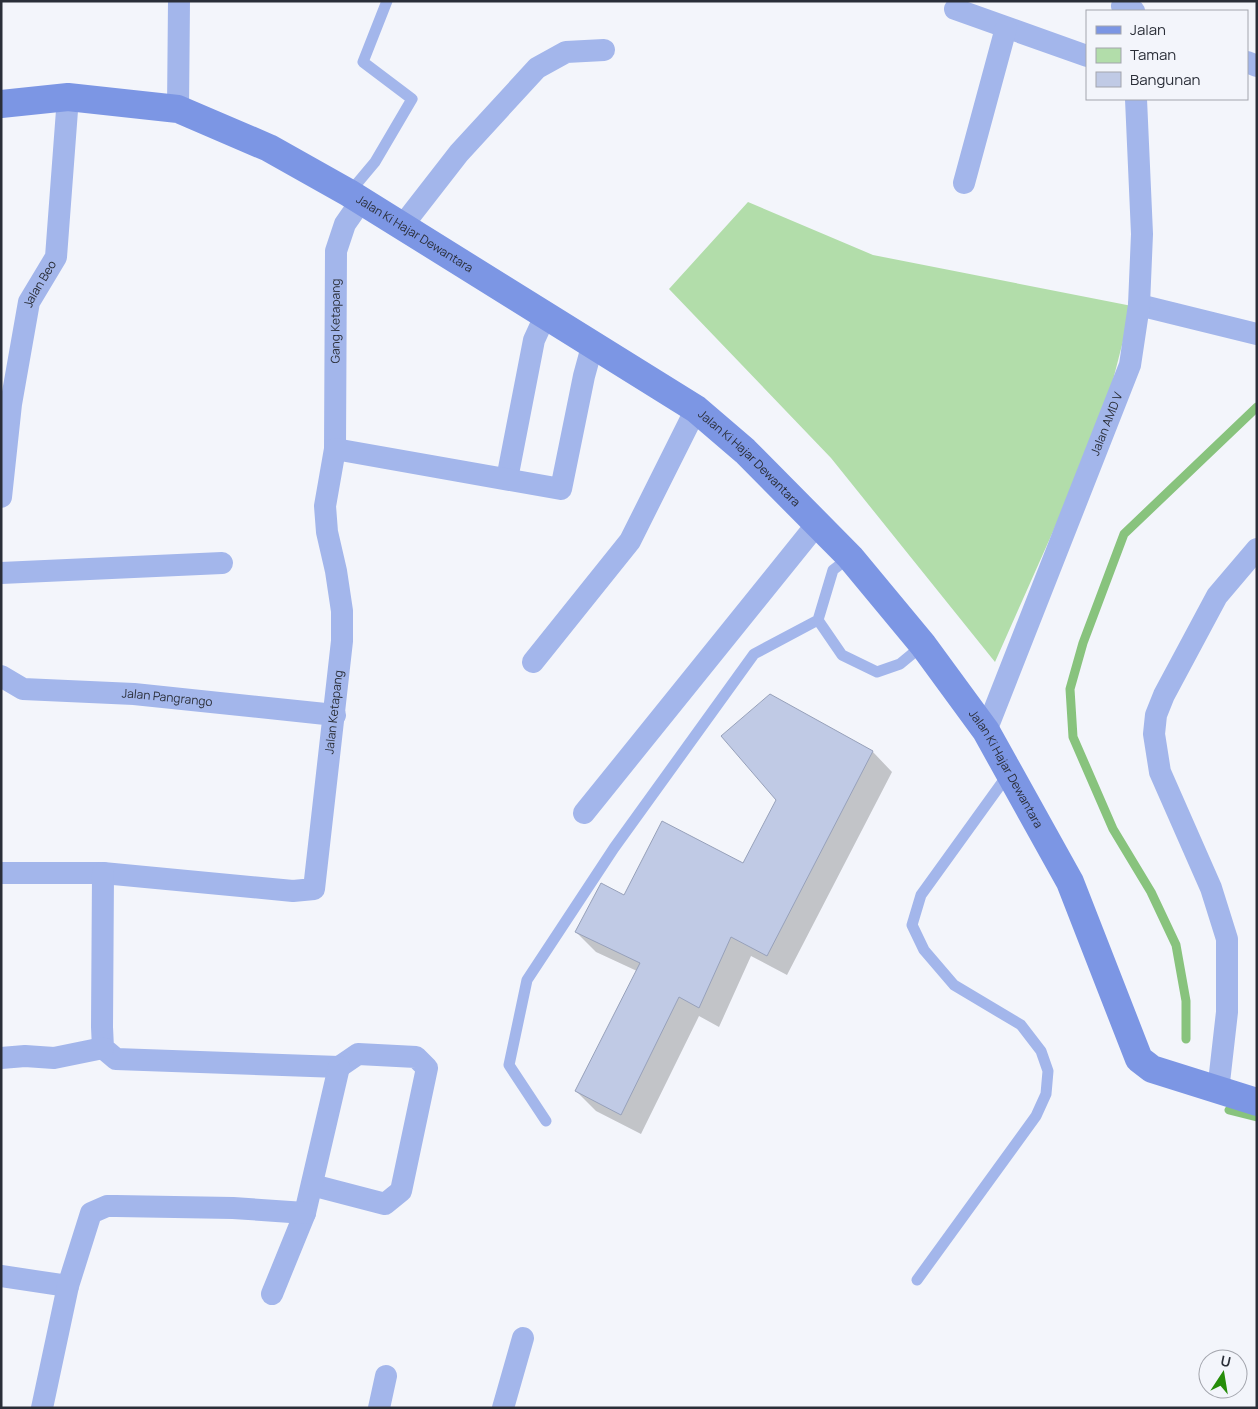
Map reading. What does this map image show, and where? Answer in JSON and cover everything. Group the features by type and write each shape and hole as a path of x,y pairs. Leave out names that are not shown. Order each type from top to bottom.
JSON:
{"main road":[{"name":"Jalan Ki Hajar Dewantara","path":"1,104 68,97 178,109 268,148 403,225 696,408 745,451 850,556 923,645 986,731 1010,771 1070,882 1139,1058 1152,1069 1257,1102"}],"street":[{"path":"178,109 179,1"},
{"path":"955,9 1086,56"},
{"path":"964,183 1006,28"},
{"path":"403,225 459,153 537,68 566,52 604,50"},
{"name":"Jalan Beo","path":"4,442 29,302 56,257 68,97"},
{"name":"Jalan AMD V","path":"986,731 1130,365 1139,305 1142,234 1136,100"},
{"name":"Gang Ketapang","path":"336,449 336,251 355,197"},
{"path":"1139,305 1257,334"},
{"path":"507,479 534,340 546,314"},
{"path":"336,449 560,489 584,376 593,343"},
{"path":"532,662 630,541 696,408"},
{"path":"1,497 4,442"},
{"name":"Jalan Ketapang","path":"1,873 103,873 293,891 314,889 342,641 342,611 336,571 327,532 325,506 336,449"},
{"path":"584,813 817,524"},
{"path":"1212,1089 1227,1012 1227,939 1211,888 1160,772 1154,734 1156,715 1164,695 1217,596 1257,549"},
{"path":"1,573 222,563"},
{"name":"Jalan Pangrango","path":"1,676 23,689 134,694 335,715"},
{"path":"103,873 103,1048 116,1059 339,1067 358,1054 416,1057 427,1068 400,1191 385,1204 312,1185"},
{"path":"1,1058 24,1056 54,1058 103,1048"},
{"path":"272,1294 305,1212 339,1067"},
{"path":"42,1408 68,1286 91,1214 107,1206 233,1208 305,1212"},
{"path":"1,1276 68,1286"},
{"path":"503,1408 523,1338"},
{"path":"380,1408 386,1376"}],"lane":[{"path":"355,197 412,99 363,62 387,1"},
{"path":"546,1121 509,1065 527,980 614,848 754,654 818,620 834,570 850,556"},
{"path":"818,620 842,655 877,672 900,664 923,645"},
{"path":"918,1280 1036,1116 1046,1094 1048,1071 1041,1051 1022,1025 954,985 924,950 912,925 920,895 1010,771"}],"green space":[{"path":"748,202 873,255 1132,306 1103,419 995,662 831,458 669,289"}],"building":[{"path":"770,694 873,751 767,956 731,937 699,1008 679,997 621,1115 575,1091 640,963 575,932 601,883 624,895 662,821 743,863 776,800 721,736"}],"waterway":[{"path":"1186,1039 1186,1001 1176,945 1151,892 1113,829 1073,737 1070,689 1083,643 1124,534 1257,407"},
{"path":"1229,1110 1257,1117"}]}
